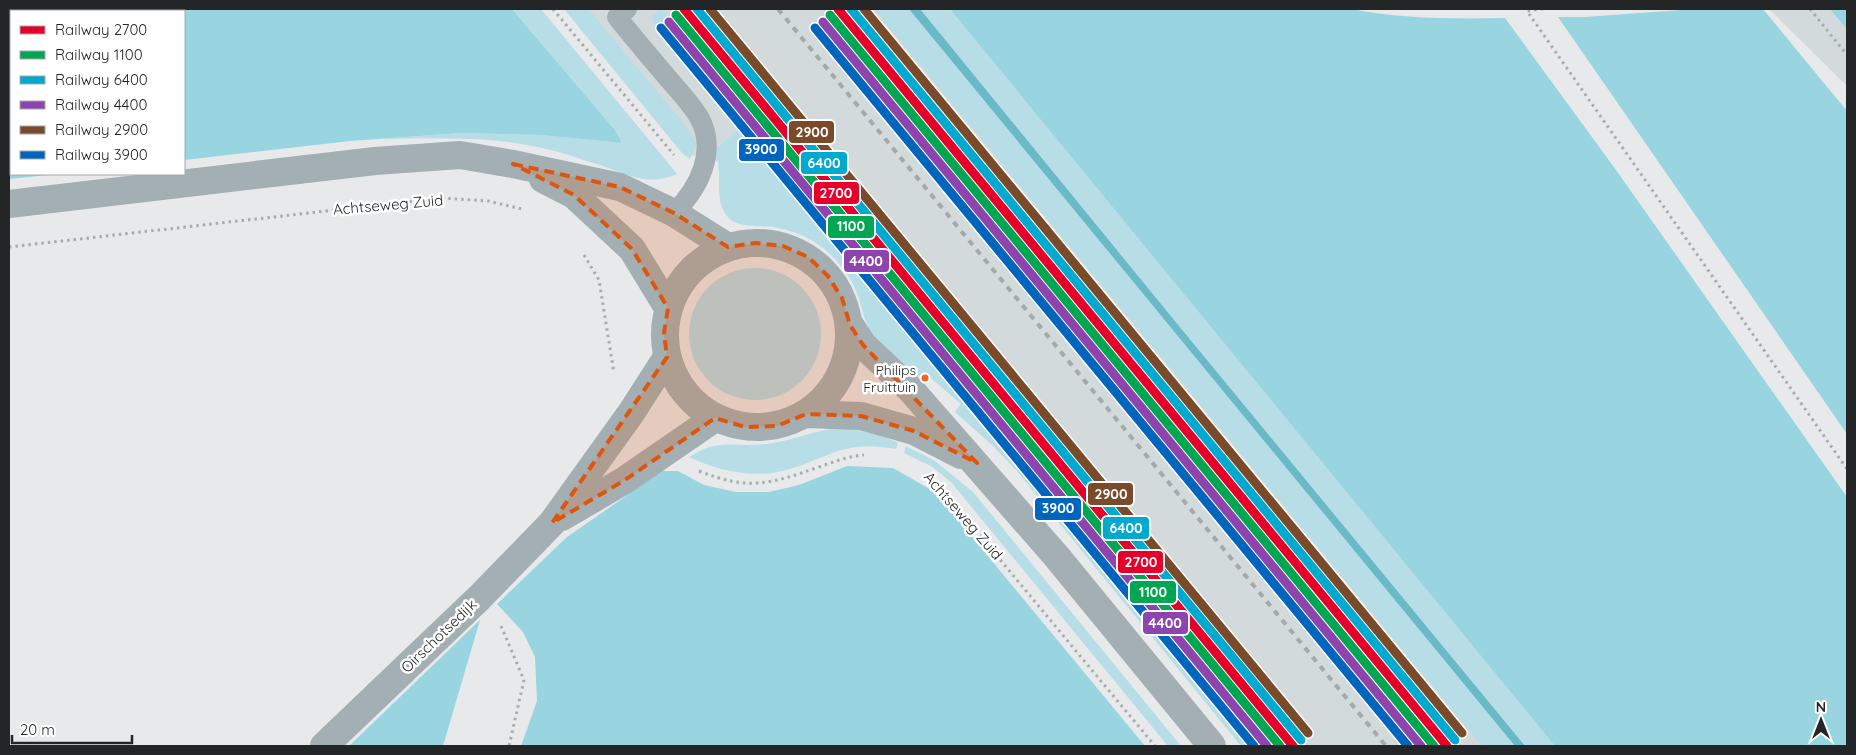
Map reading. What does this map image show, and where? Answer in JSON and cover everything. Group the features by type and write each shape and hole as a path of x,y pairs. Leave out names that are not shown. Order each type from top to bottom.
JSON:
{"street":[{"path":"9,204 375,161 460,155 514,164 620,187 674,213 728,247"},
{"path":"514,164 574,195 632,249 668,308"},
{"path":"850,325 849,351 840,376 826,398 806,414 777,426 753,427 745,427 716,418 684,393 667,357 664,332 668,308 681,282 702,261 728,247 755,243 782,246 808,257 828,276 842,298 850,325 863,345 911,390 977,463 1058,557 1212,746"},
{"name":"Oirschotsedijk","path":"324,746 479,598 552,523 631,413 667,357"},
{"path":"806,414 861,416 914,431 977,463"},
{"name":"Oirschotsedijk","path":"552,523 625,480 716,418"}],"lane":[{"path":"627,9 617,17 688,102 699,118 707,143 706,159 701,176 691,194 674,213"}],"path":[{"path":"553,9 678,159"},
{"path":"1543,9 1527,11 1847,469"},
{"path":"1810,9 1847,54"},
{"name":"Achtseweg Zuid","path":"9,247 441,198 488,201 528,210"},
{"path":"599,280 632,249"},
{"path":"583,252 599,280 617,390 631,413"},
{"path":"670,451 695,469 723,480 754,484 782,480 851,456 866,455"},
{"name":"Achtseweg Zuid","path":"934,480 1155,746"},
{"path":"479,598 503,628 524,680 509,746"}],"highlighted area":[{"path":"513,164 620,187 674,213 728,247 755,243 783,246 808,257 828,276 842,298 850,325 863,345 977,463 914,431 861,416 806,414 777,426 745,427 715,418 625,480 552,523 667,357 664,333 668,308 632,249 574,195"}],"shaded area":[{"path":"9,9 512,9 615,130 622,143 541,135 462,133 350,141 185,160 185,10 10,10 10,175 48,175 9,179"},
{"path":"512,9 541,9 677,174 667,178 647,180 629,176 554,151 518,143 460,138 381,139 462,133 541,135 622,143 615,130"},
{"path":"564,9 592,9 590,11 685,125 697,143 690,159 682,153"},
{"path":"567,9 950,9 1555,746 1253,746 791,190 721,162 690,155"},
{"path":"661,9 1266,746 1241,746 1016,470 992,445 955,412 961,404 924,372 917,378 881,345 871,333 851,280 834,258 818,244 796,233 772,227 744,225 727,216 720,201 719,167 714,151 740,128 653,21 652,16"},
{"path":"874,9 950,9 1555,746 1482,746"},
{"path":"909,9 920,9 1525,746 1515,746"},
{"path":"950,9 1351,9 1409,17 1505,18 1616,170 1847,497 1847,746 1555,746"},
{"path":"1694,9 1763,9 1847,111 1847,434 1558,17 1585,17"},
{"path":"1769,9 1847,9 1847,86"},
{"path":"1830,9 1847,9 1847,29"},
{"path":"755,268 768,269 780,273 802,287 816,309 820,321 820,347 816,359 802,381 780,395 768,399 755,400 742,399 730,395 708,381 694,359 690,347 689,334 690,321 694,309 708,287 730,273 742,269"},
{"path":"839,428 869,432 898,443 896,449 865,446 853,447 780,472 753,474 714,467 689,457 719,445 767,444"},
{"path":"906,446 935,461 973,492 1181,746 1168,746 951,482 931,466 904,453"},
{"path":"847,466 893,468 935,492 1145,746 521,746 537,701 535,657 523,632 497,604 567,537 662,471 678,471 704,485 736,492 769,492 799,485"},
{"path":"480,620 443,746 349,746"}],"railway":[{"path":"778,9 1386,746"}],"rail line":[{"name":"2700","path":"684,9 1293,746"},
{"name":"6400","path":"697,9 1301,740"},
{"name":"2900","path":"710,9 1308,733"},
{"name":"2700","path":"838,9 1447,746"},
{"name":"6400","path":"851,9 1455,740"},
{"name":"2900","path":"864,9 1462,733"},
{"name":"1100","path":"676,15 1280,746"},
{"name":"1100","path":"830,15 1434,746"},
{"name":"4400","path":"669,22 1267,746"},
{"name":"4400","path":"823,22 1421,746"},
{"name":"3900","path":"661,28 1254,746"},
{"name":"3900","path":"815,28 1408,746"}],"place":[{"name":"Philips Fruittuin","path":"925,378"}]}
